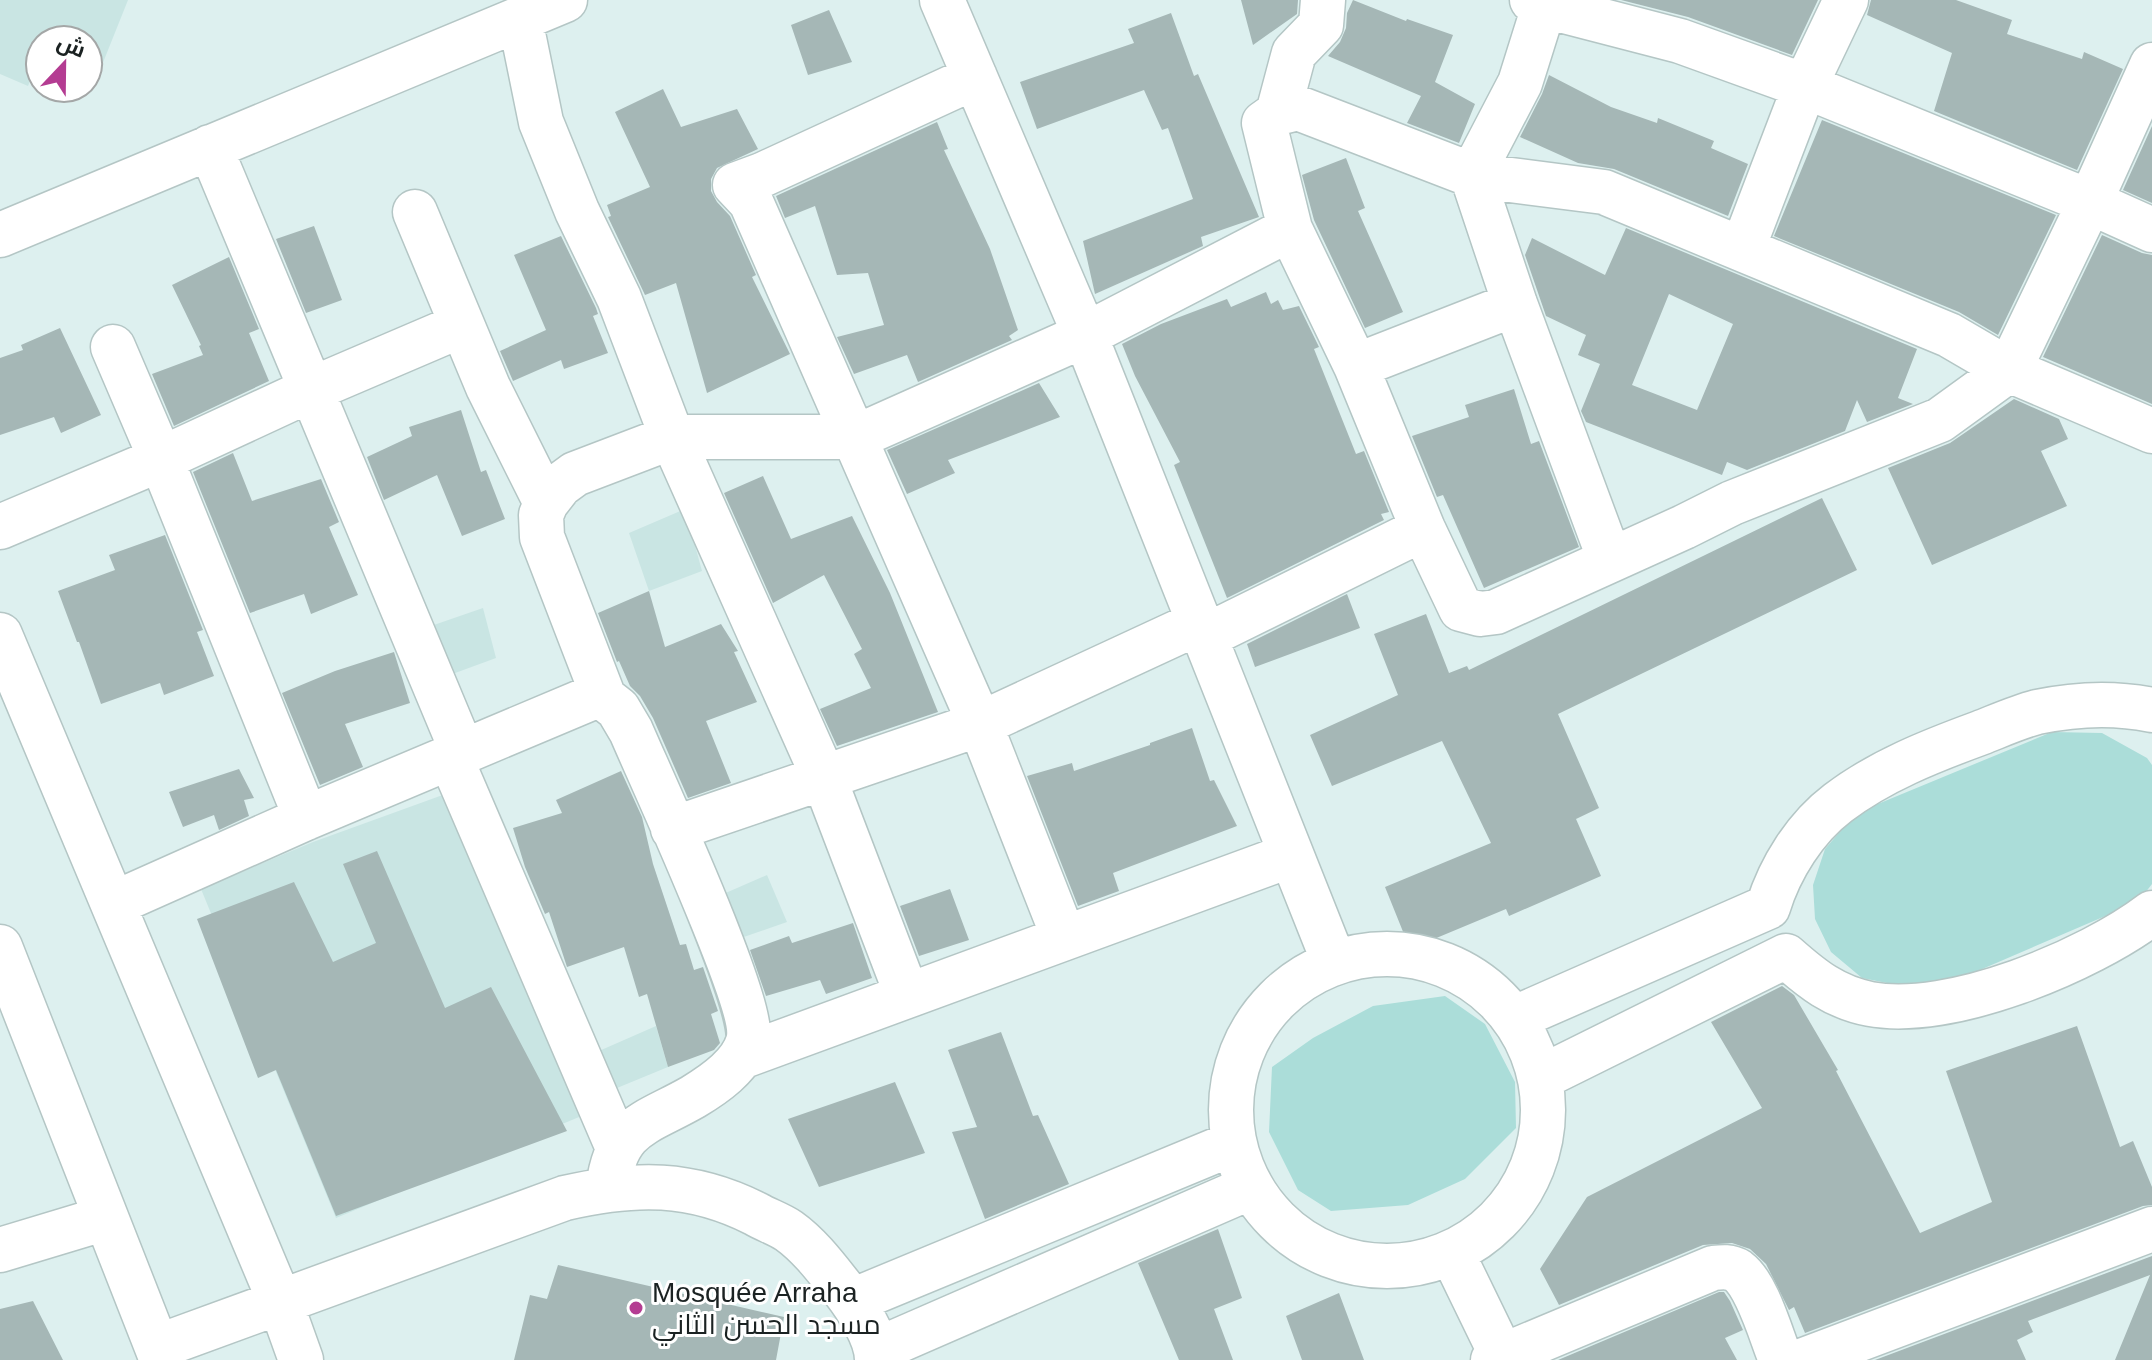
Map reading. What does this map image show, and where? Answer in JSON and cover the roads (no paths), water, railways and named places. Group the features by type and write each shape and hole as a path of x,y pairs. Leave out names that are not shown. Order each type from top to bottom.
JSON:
{"street":[{"path":"0,235 565,0"},
{"path":"942,0 1085,335 1334,962"},
{"path":"1278,113 1294,53 1321,25 1323,0"},
{"path":"1743,248 1805,86 1846,0"},
{"path":"1610,560 1515,304 1472,175 1520,83 1541,2 1680,41 1805,86 2152,230"},
{"path":"520,19 541,122 577,211 619,298 672,437 824,778 907,995"},
{"path":"2152,65 2009,370 1940,420 1732,503 1496,612 1480,614 1461,609 1423,529 1356,366 1290,229 1264,123 1278,113 1298,108 1472,175 1604,192 1949,335 2009,370 2152,431"},
{"path":"975,77 735,185 751,202 856,437 980,724 1064,938"},
{"path":"210,147 457,756 613,1168 654,1186 694,1190 743,1208 789,1231 821,1261 852,1301 877,1355 1251,1187"},
{"path":"415,212 518,451 546,503"},
{"path":"0,947 159,1354 281,1304 565,1198 613,1168 628,1133 702,1092 728,1071 741,1057 750,1028 738,982 631,731 618,709 604,698 542,537 541,515 546,503 560,485 575,474 672,437 856,437 1085,335 1290,229"},
{"path":"1356,366 1515,304"},
{"path":"0,527 462,325"},
{"path":"113,347 306,818"},
{"path":"673,829 980,724 1201,630 1423,529"},
{"path":"0,635 281,1304 301,1360"},
{"path":"113,904 569,706 591,698 604,698"},
{"path":"2152,710 2119,704 2036,712 1940,747 1901,765 1837,803 1816,824 1785,865 1768,907 1786,956 1818,984 1869,1004 1907,1005 1983,993 2028,978 2077,958 2132,928 2152,913"},
{"path":"741,1057 1291,855"},
{"path":"1515,1018 1768,907"},
{"path":"1384,953 1434,960 1479,982 1515,1018 1532,1046 1542,1077 1544,1130 1528,1181 1497,1224 1452,1253 1408,1266 1362,1264 1317,1250 1279,1223 1251,1187 1234,1143 1230,1098 1240,1054 1262,1014 1294,983 1334,962 1384,953"},
{"path":"1542,1077 1786,956"},
{"path":"852,1301 1234,1143"},
{"path":"0,1250 106,1218"},
{"path":"1804,1360 2152,1229"},
{"path":"1452,1253 1500,1358 1713,1268 1728,1266 1740,1272 1753,1290 1781,1360"}],"place":[{"name":"Mosquée Arraha مسجد الحسن الثاني","path":"636,1308"}]}
